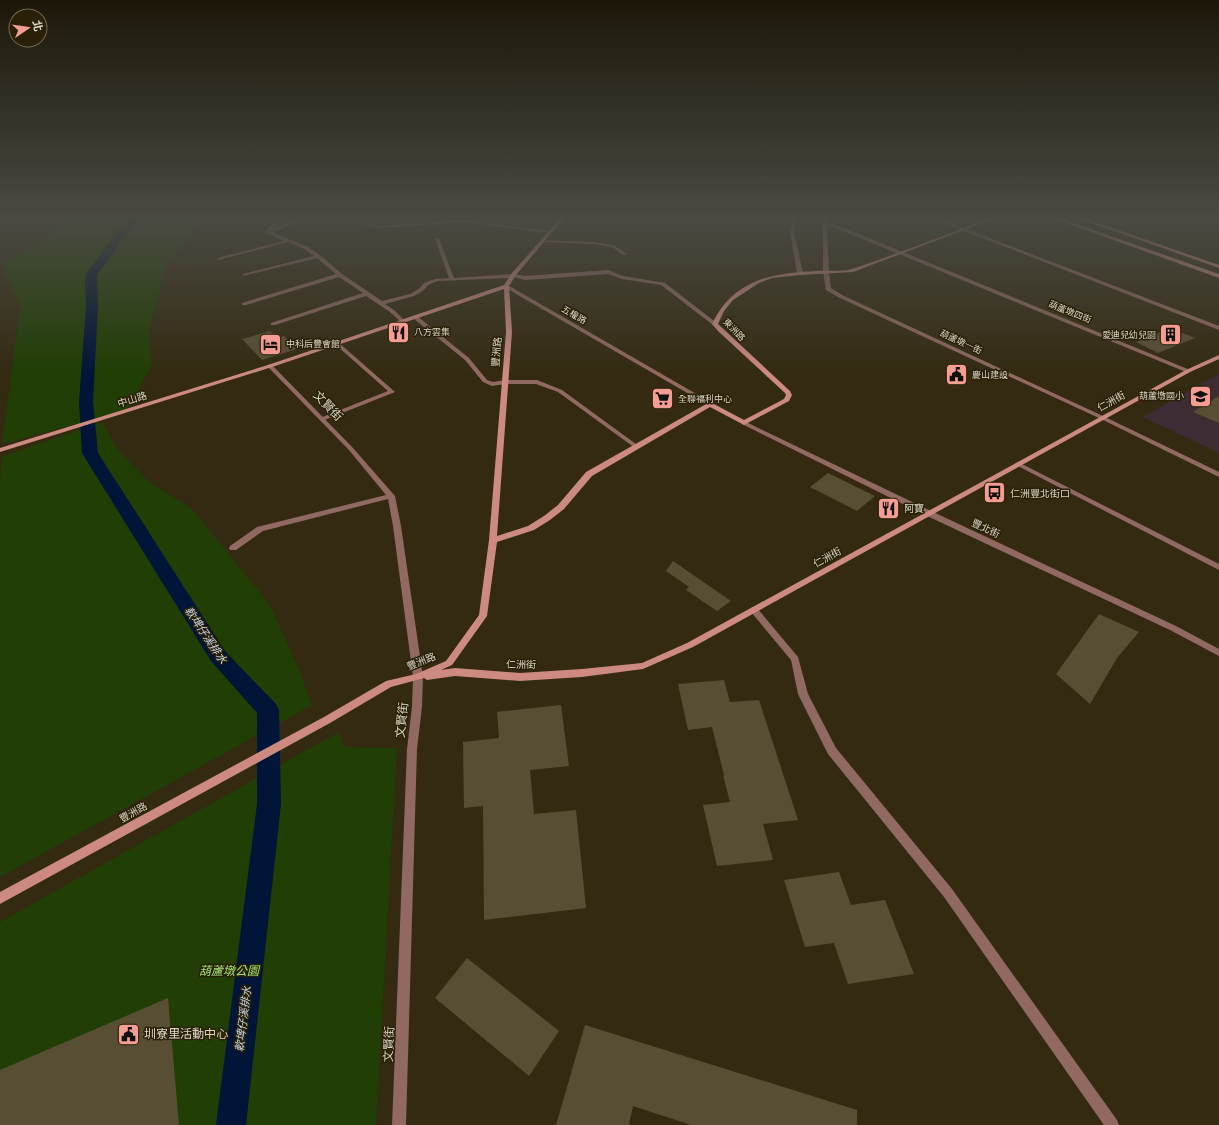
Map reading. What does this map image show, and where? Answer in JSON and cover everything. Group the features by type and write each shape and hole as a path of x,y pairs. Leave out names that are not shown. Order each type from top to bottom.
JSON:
{"street":[{"path":"245,275 270,268"},
{"path":"332,268 366,294 392,311 402,321"},
{"path":"448,268 452,279"},
{"path":"270,366 506,286 518,268"},
{"path":"799,268 800,273"},
{"name":"東洲路","path":"744,423 784,402 789,395 788,392 715,324 725,304 738,293 751,285 771,278 800,273 851,271 858,268"},
{"name":"葫蘆墩四街","path":"938,268 1188,371"},
{"path":"1063,268 1219,328"},
{"path":"1198,268 1219,276"},
{"path":"381,303 412,296 422,290 426,284 437,280 512,276 525,278 608,272 622,277 663,284 715,324"},
{"name":"葫蘆墩一街","path":"826,272 828,289 840,296 1103,418"},
{"path":"244,304 340,275"},
{"name":"豐洲路","path":"0,898 327,720 389,684 418,677 449,663 483,616 493,540 509,332 506,286"},
{"name":"五權路","path":"506,286 744,423"},
{"path":"273,324 366,294"},
{"path":"415,317 466,359 485,381 492,384 505,382 537,382 560,391 637,447"},
{"path":"322,419 392,392 338,344"},
{"name":"仁洲街","path":"418,677 455,672 520,677 582,673 643,666 690,645 1188,371 1219,357"},
{"name":"文賢街","path":"270,366 351,449 391,496 397,526 418,677 417,707 412,749 399,1125"},
{"name":"中山路","path":"0,450 270,366"},
{"path":"493,540 532,528 547,518 560,506 589,474 710,404"},
{"path":"1103,418 1219,474"},
{"name":"豐北街","path":"744,423 928,513 1173,628 1219,653"},
{"path":"1018,464 1219,567"},
{"path":"233,548 260,529 391,496"},
{"path":"754,610 795,659 803,694 832,751 948,893 1112,1125"}],"shaded area":[{"name":"葫蘆墩國小","path":"1219,374 1219,453 1143,417"}],"green space":[{"path":"4,268 165,268 149,330 152,365 128,408 95,419 2,444 20,307"},
{"path":"102,422 118,450 148,481 192,509 270,605 298,667 312,705 0,877 0,484 2,457"},
{"name":"葫蘆墩公園","path":"339,732 344,747 397,748 376,1125 0,1125 0,922"}],"building":[{"name":"愛迪兒幼兒園","path":"1171,328 1195,338 1158,353 1136,342"},
{"name":"中科后豐會館","path":"270,331 277,338 284,336 297,349 262,360 242,339"},
{"path":"1219,396 1219,423 1193,412"},
{"path":"828,473 875,496 857,511 810,487"},
{"path":"673,561 731,601 717,611 686,590 689,587 666,571"},
{"path":"1099,614 1139,632 1117,658 1090,704 1056,674"},
{"path":"724,680 730,702 759,700 798,820 763,824 773,860 717,866 703,805 730,802 712,727 688,730 678,684"},
{"path":"561,705 569,766 530,770 534,814 576,810 586,908 484,920 483,806 464,808 463,742 499,738 497,712"},
{"path":"839,872 851,905 885,900 914,974 848,984 834,943 805,947 784,880"},
{"path":"467,958 559,1031 529,1076 435,998"},
{"name":"圳寮里活動中心","path":"168,998 179,1125 0,1125 0,1070"},
{"path":"585,1025 857,1110 857,1125 691,1125 633,1106 629,1125 556,1125"}],"waterway":[{"name":"軟埤仔溪排水","path":"96,268 91,275 92,306 86,402 90,453 218,656 268,710 269,804 231,1125"}],"place":[{"name":"八方雲集","path":"398,332"},
{"name":"愛迪兒幼兒園","path":"1171,335"},
{"name":"中科后豐會館","path":"270,344"},
{"name":"慶山建設","path":"956,375"},
{"name":"葫蘆墩國小","path":"1200,396"},
{"name":"全聯福利中心","path":"662,399"},
{"name":"仁洲豐北街口","path":"994,493"},
{"name":"阿寶","path":"889,508"},
{"name":"圳寮里活動中心","path":"128,1034"}]}
